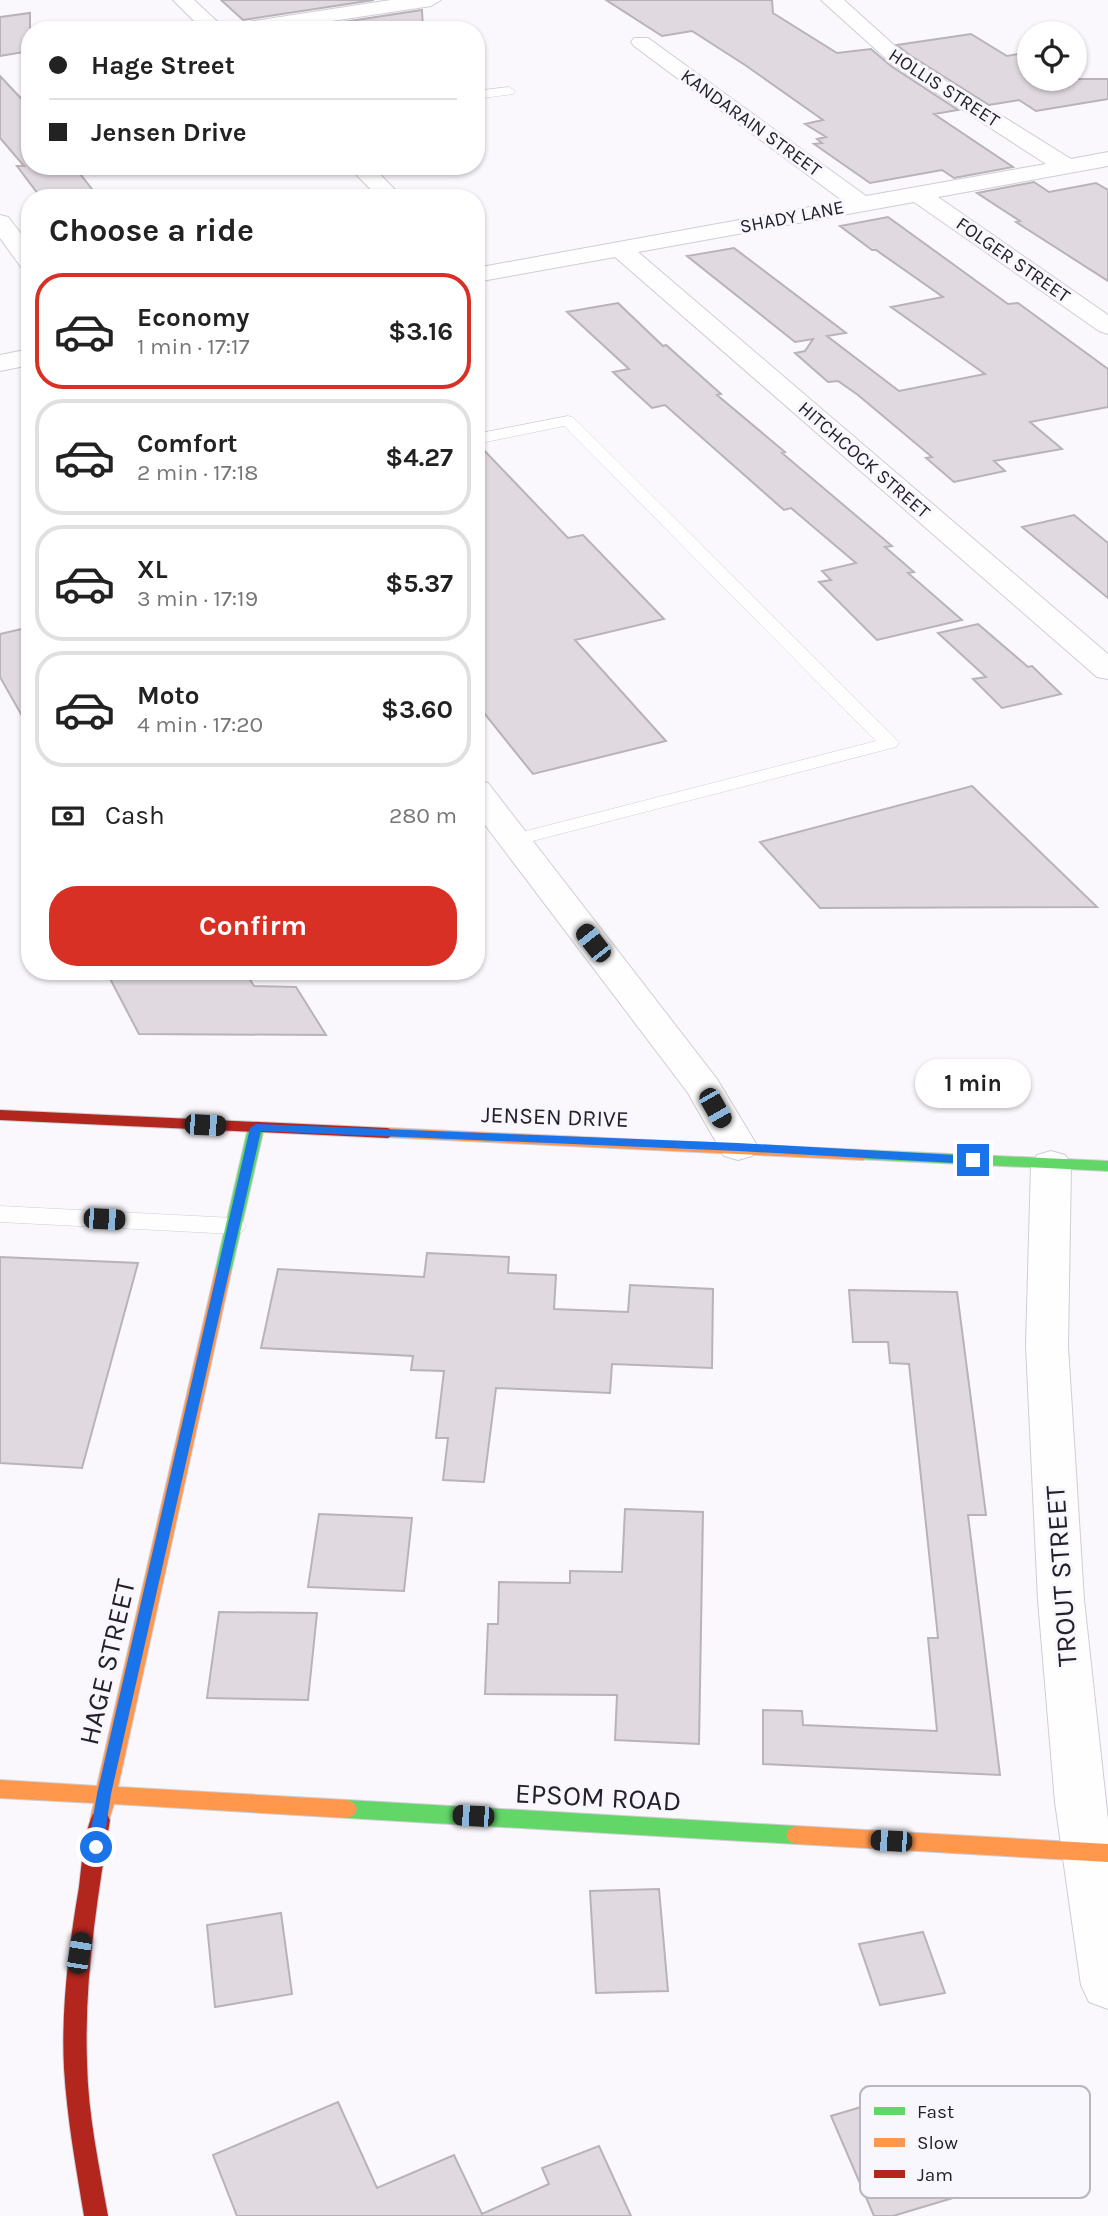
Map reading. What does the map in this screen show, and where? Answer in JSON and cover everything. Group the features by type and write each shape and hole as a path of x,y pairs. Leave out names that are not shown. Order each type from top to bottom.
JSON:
{"street":[{"path":"183,0 205,21"},
{"path":"290,21 431,0"},
{"name":"HOLLIS STREET","path":"831,0 848,11 872,38 910,68 1066,166"},
{"name":"KANDARAIN STREET","path":"641,42 862,204"},
{"name":"SHADY LANE","path":"485,273 1108,159"},
{"path":"368,175 383,189"},
{"name":"FOLGER STREET","path":"918,194 1108,326"},
{"path":"0,222 21,250"},
{"name":"HITCHCOCK STREET","path":"620,249 1108,670"},
{"path":"0,363 21,359"},
{"path":"485,802 704,1088 738,1147"},
{"name":"JENSEN DRIVE","path":"0,1115 1108,1166"},
{"name":"HAGE STREET","path":"96,2216 78,2099 76,2026 79,1953 104,1794 256,1128"},
{"name":"TROUT STREET","path":"1051,1164 1047,1346 1061,1600 1097,1853 1108,1985"},
{"name":"EPSOM ROAD","path":"0,1790 1097,1853"}],"lane":[{"path":"485,95 509,91"},
{"path":"485,437 568,421 889,743 514,840"},
{"path":"0,1214 234,1226"}],"building":[{"path":"221,0 374,0 243,20"},
{"path":"606,0 772,0 773,13 837,53 871,49 891,66 958,110 934,114 1013,167 954,178 942,170 870,183 814,144 822,143 817,139 826,137 805,124 823,120 745,65 692,31 662,36"},
{"path":"422,10 423,21 350,21"},
{"path":"30,13 30,21 21,21 21,52 0,56 0,17"},
{"path":"971,34 1007,56 1017,54 1017,91 1087,91 1087,79 1108,79 1108,99 1036,111 1019,100 989,105 897,45"},
{"path":"0,76 21,98 21,162 0,138"},
{"path":"24,175 81,175 92,189 34,189"},
{"path":"1034,182 1049,192 1096,183 1108,190 1108,281 1016,222 1020,221 977,193"},
{"path":"888,217 1008,304 1018,303 1108,369 1108,407 1030,422 1062,449 994,461 1005,471 954,482 926,458 932,457 858,395 838,381 828,382 795,353 805,351 813,339 795,342 687,256 734,248 846,333 827,336 899,391 985,374 891,307 943,297 840,226"},
{"path":"618,303 663,346 666,345 721,394 717,395 785,452 782,453 892,546 885,547 914,572 908,573 962,620 877,640 819,582 831,580 822,571 856,563 791,508 784,510 665,405 652,408 613,372 629,369 567,312"},
{"path":"485,451 568,538 583,535 664,619 575,640 666,741 533,774 485,714"},
{"path":"1074,515 1108,543 1108,598 1022,527"},
{"path":"978,624 1028,667 1032,666 1061,694 1002,708 973,679 986,677 938,633"},
{"path":"21,629 21,714 0,677 0,634"},
{"path":"972,786 1097,907 820,908 760,842"},
{"path":"111,980 250,980 254,986 296,987 326,1035 139,1034"},
{"path":"427,1253 509,1257 508,1273 556,1275 554,1309 628,1312 630,1285 713,1289 712,1368 612,1364 610,1393 496,1388 484,1482 443,1480 448,1438 436,1438 444,1371 411,1370 413,1356 261,1348 278,1269 424,1277"},
{"path":"0,1257 138,1263 82,1468 0,1463"},
{"path":"849,1290 957,1292 986,1515 968,1515 1000,1775 763,1764 763,1710 802,1711 803,1725 937,1731 928,1638 938,1638 909,1364 890,1363 888,1342 853,1342"},
{"path":"625,1509 703,1512 699,1744 615,1740 617,1695 485,1694 488,1624 498,1624 499,1582 570,1583 570,1571 622,1572"},
{"path":"319,1514 412,1518 404,1591 308,1587"},
{"path":"219,1612 317,1613 308,1700 207,1698"},
{"path":"659,1889 668,1991 596,1993 590,1891"},
{"path":"281,1913 292,1994 215,2007 207,1925"},
{"path":"923,1932 945,1993 880,2005 859,1944"},
{"path":"338,2102 377,2188 454,2155 482,2214 549,2184 542,2168 599,2146 631,2216 237,2216 213,2155"},
{"path":"860,2107 860,2183 831,2116"},
{"path":"866,2198 953,2198 893,2216 874,2216"}],"traffic: fast":[{"path":"223,1272 256,1128"},
{"path":"863,1155 1108,1166"},
{"path":"347,1809 796,1835"}],"traffic: slow":[{"path":"388,1133 863,1155"},
{"path":"100,1820 223,1272"},
{"path":"0,1789 347,1809"},
{"path":"796,1835 1108,1853"}],"traffic: jam":[{"path":"0,1115 388,1133"},
{"path":"96,2216 78,2100 75,2030 80,1959 100,1820"}],"route":[{"path":"96,1847 104,1794 256,1128 738,1147 973,1160"}]}
